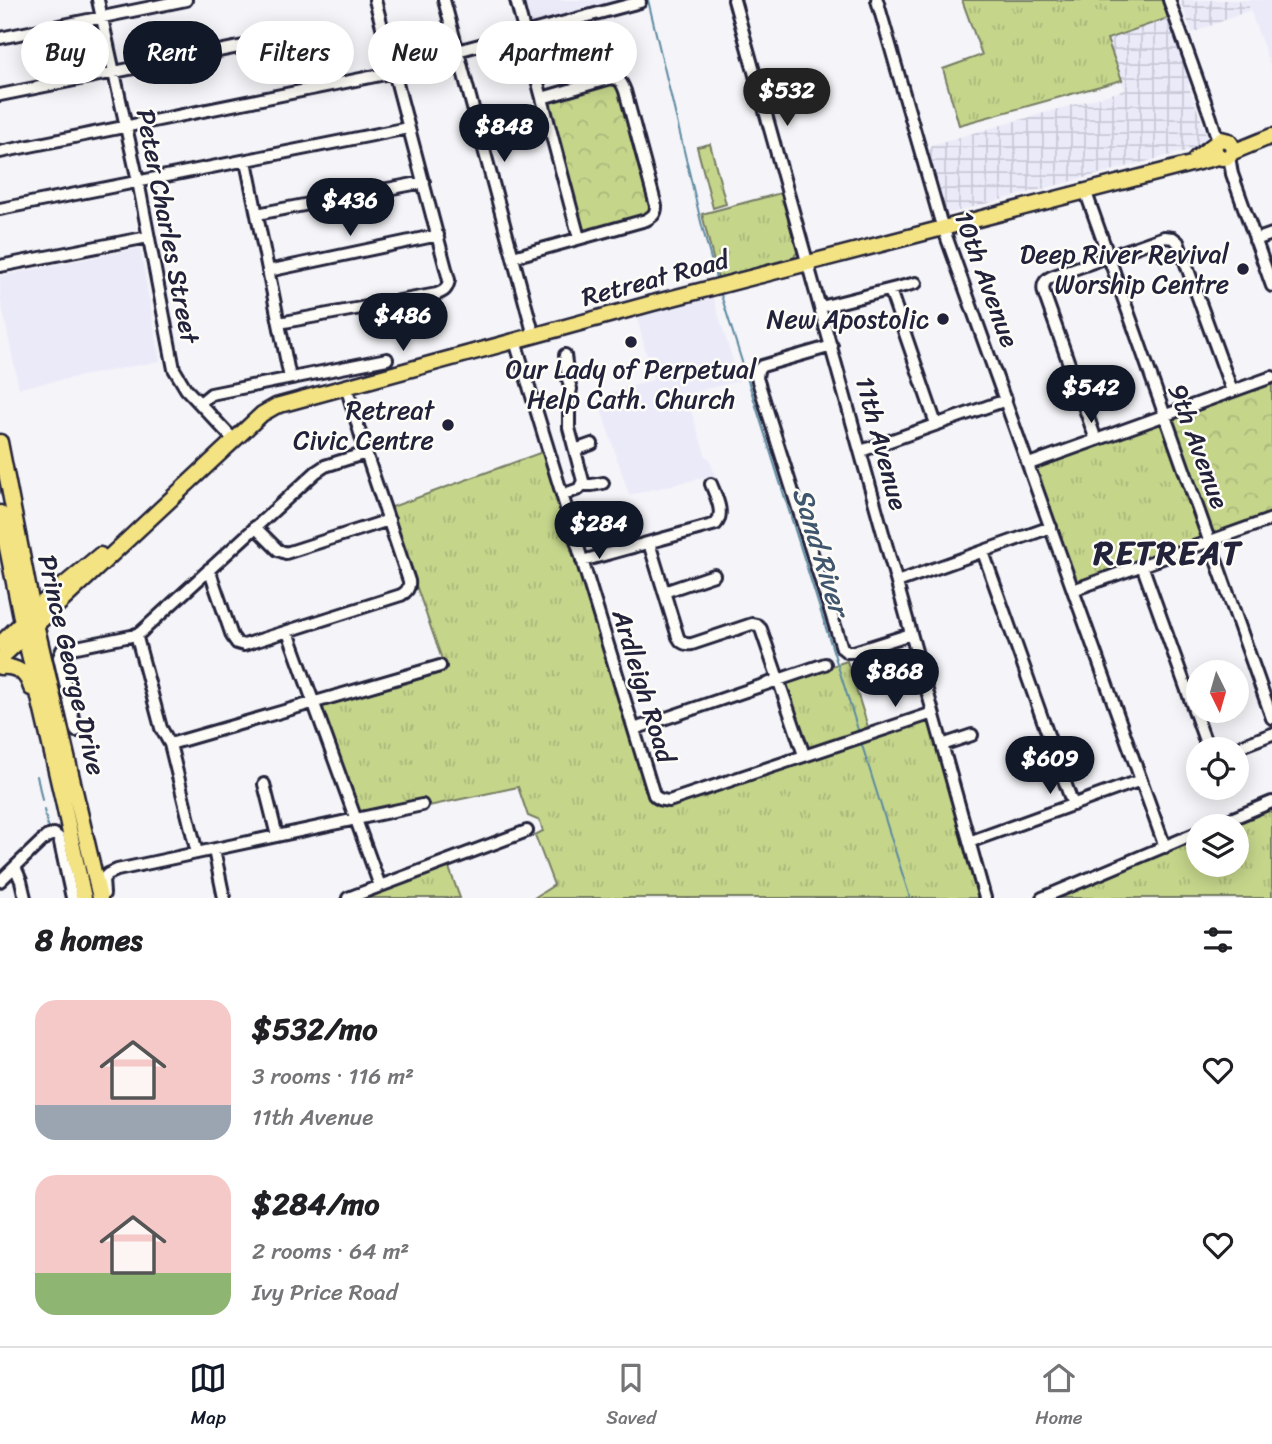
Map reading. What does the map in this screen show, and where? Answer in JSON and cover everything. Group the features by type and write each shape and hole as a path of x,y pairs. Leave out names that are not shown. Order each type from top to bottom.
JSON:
{"main road":[{"name":"Retreat Road","path":"23,630 37,626 262,414 272,408 718,286 1186,164 1224,149 1265,138"},
{"name":"Prince George Drive","path":"0,442 33,611 102,898"},
{"path":"10,493 32,578 45,589 64,585"},
{"name":"Retreat Road","path":"23,630 33,611 170,500"},
{"name":"Prince George Drive","path":"0,513 23,630 84,898"},
{"path":"0,644 23,630"},
{"path":"0,659 23,630"},
{"path":"0,667 12,667 26,677 45,722"}],"street":[{"name":"Peter Charles Street","path":"98,0 138,181 174,369 181,382 234,440"},
{"path":"0,38 186,0"},
{"path":"375,0 381,21"},
{"path":"444,0 449,21"},
{"path":"516,0 522,21"},
{"name":"11th Avenue","path":"734,0 985,898"},
{"name":"10th Avenue","path":"877,0 943,227 1165,847"},
{"path":"1169,0 1272,286"},
{"path":"570,21 640,2"},
{"path":"0,95 236,48"},
{"path":"462,69 534,336"},
{"path":"0,152 368,78"},
{"path":"513,257 646,220 656,211 621,82 611,78 542,98"},
{"path":"279,323 437,293 448,286 449,280 438,235 398,84"},
{"path":"538,84 579,238"},
{"path":"0,209 408,128"},
{"path":"246,160 290,378"},
{"path":"257,214 424,182"},
{"name":"9th Avenue","path":"1084,190 1272,718"},
{"path":"1255,240 1272,234"},
{"path":"268,271 438,235"},
{"path":"0,266 148,237"},
{"path":"1096,440 1043,286 1051,277 1164,237 1173,238 1182,248 1232,391"},
{"path":"821,307 916,283"},
{"path":"890,290 936,424"},
{"name":"Ardleigh Road","path":"515,341 654,795 660,800 669,801 804,755"},
{"path":"832,346 765,365 758,370 757,375 841,646 846,652 854,652 911,634"},
{"path":"565,355 571,388 569,428 583,485"},
{"path":"200,403 211,394 387,359"},
{"path":"1029,464 1272,377"},
{"path":"209,569 232,636 237,643 244,645 406,592 409,581 346,386"},
{"path":"861,451 1006,400"},
{"path":"575,450 592,444"},
{"path":"76,731 59,653 66,648 136,634 143,630 320,469 366,453"},
{"path":"562,495 583,485 603,483"},
{"path":"582,561 716,524 721,514 711,484"},
{"path":"1073,590 1272,519"},
{"path":"255,527 278,551 286,553 389,520"},
{"path":"897,582 1051,527"},
{"path":"649,543 678,638 683,643 691,644 751,624 757,625 762,631 804,755 933,713"},
{"path":"983,552 1073,804"},
{"path":"1142,565 1204,737"},
{"path":"664,592 714,575"},
{"path":"288,632 380,886"},
{"path":"136,634 161,728 170,744 197,853"},
{"path":"634,729 825,664"},
{"path":"170,744 440,666"},
{"path":"1249,743 1272,734"},
{"path":"942,745 972,735"},
{"path":"969,842 1142,780"},
{"path":"264,785 277,836"},
{"path":"1243,814 1272,802"},
{"path":"102,898 103,879 117,870 422,804"},
{"path":"83,826 98,864 103,868 117,870"},
{"path":"348,898 527,831"},
{"path":"0,881 46,837 54,834 59,838 72,898"},
{"path":"1042,898 1186,838"},
{"path":"214,850 224,898"},
{"path":"15,867 25,898"}],"shaded area":[{"path":"523,0 625,0 545,21 529,21"},
{"path":"1180,0 1247,0 1250,10 1192,33"},
{"path":"1247,0 1272,0 1272,70 1250,10"},
{"path":"1171,17 1195,81 1188,84 1208,139 1205,146 947,214 929,151 931,145 1125,90 1107,39"},
{"path":"140,248 160,361 19,388 0,297 0,276"},
{"path":"713,297 739,381 690,393 691,401 688,402 706,457 709,458 715,475 629,495 597,397 653,380 637,318"}],"green space":[{"path":"962,0 1165,0 1171,17 1107,39 1122,80 959,125 943,69 982,55"},
{"path":"606,84 620,86 651,213 589,232 582,231 548,104 552,99"},
{"path":"710,144 726,204 713,208 697,147"},
{"path":"781,193 798,252 792,258 718,278 702,214"},
{"path":"1272,380 1272,516 1215,534 1211,532 1172,419"},
{"path":"1156,422 1163,424 1203,536 1200,540 1081,583 1074,580 1035,470 1038,465"},
{"path":"545,451 654,800 928,719 931,721 981,898 534,898 554,885 535,835 543,831 540,821 528,816 518,787 424,807 359,812 321,709 327,702 445,668 389,508"},
{"path":"847,661 869,730 805,747 785,685 789,680"},
{"path":"1272,805 1272,898 1051,898 1186,841 1186,877 1249,877 1249,815"},
{"path":"448,865 460,898 357,898"}],"waterway":[{"name":"Sand River","path":"648,0 716,278"},
{"name":"Sand River","path":"721,295 859,733"},
{"name":"Sand River","path":"861,742 910,898"},
{"path":"37,776 42,800"},
{"path":"44,810 48,827"}],"place":[{"name":"Deep River Revival Worship Centre","path":"1243,269"},
{"name":"New Apostolic","path":"943,319"},
{"name":"Our Lady of Perpetual Help Cath. Church","path":"631,342"},
{"name":"Retreat Civic Centre","path":"448,425"}],"district":[{"name":"RETREAT","path":"1168,553"}]}
